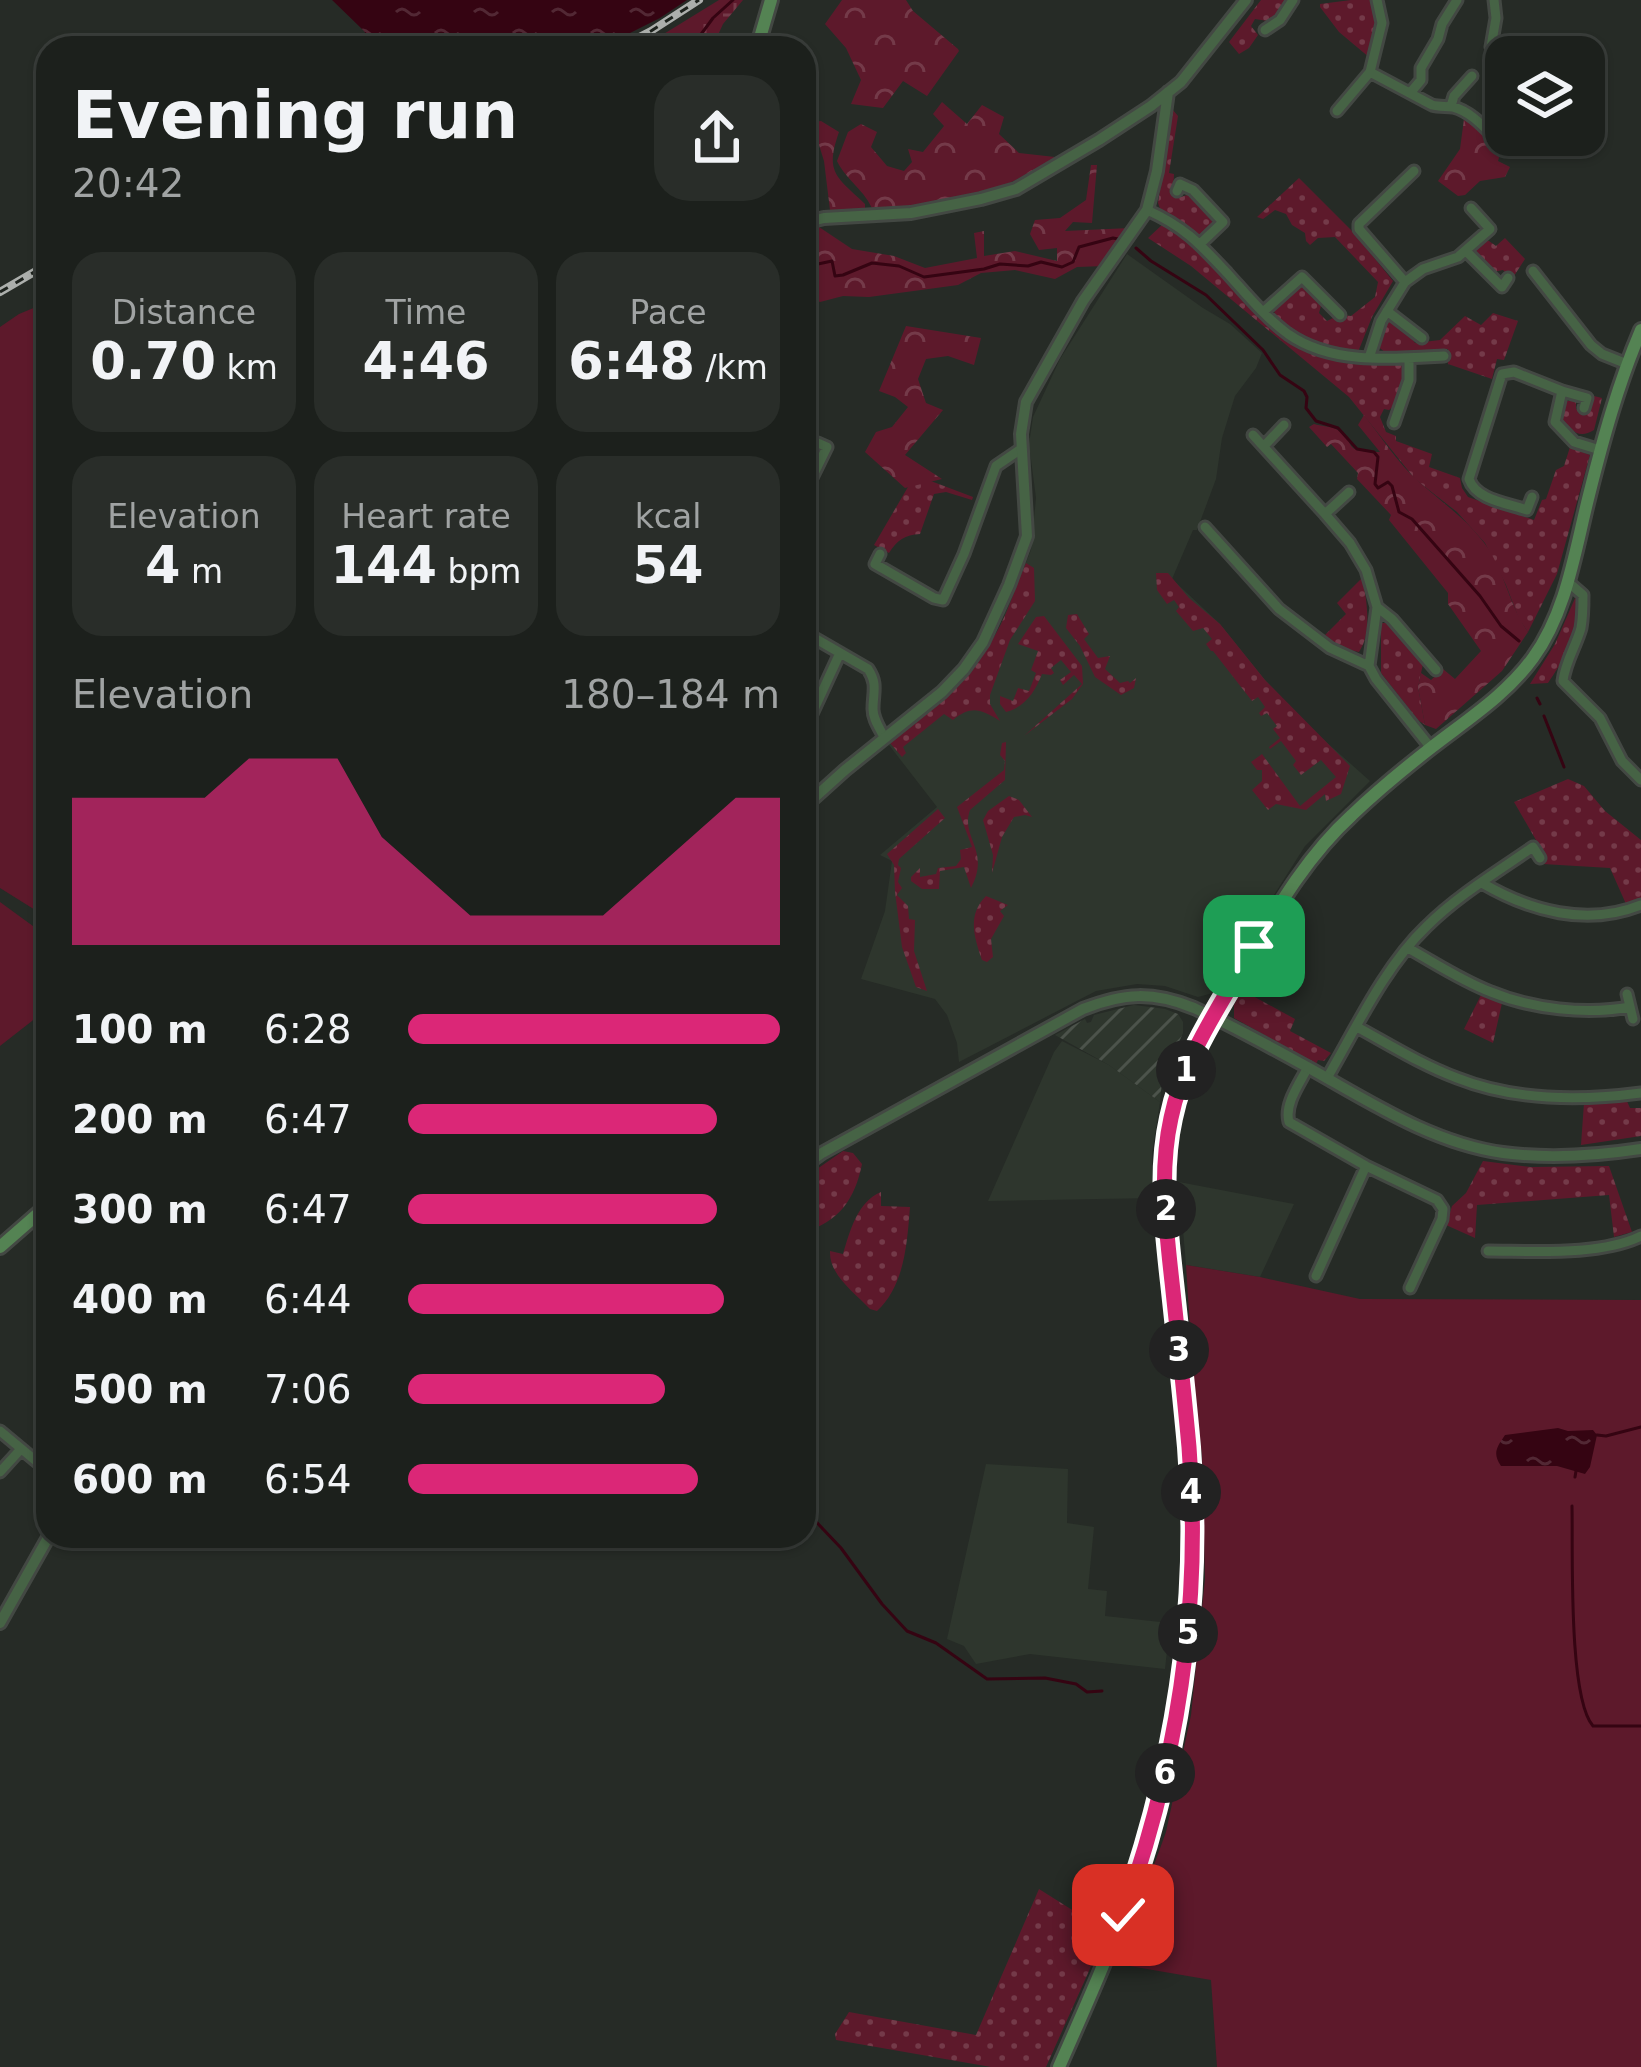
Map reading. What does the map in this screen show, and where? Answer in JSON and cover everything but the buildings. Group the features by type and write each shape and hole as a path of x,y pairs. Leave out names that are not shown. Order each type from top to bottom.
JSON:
{"main road":[{"path":"761,36 771,0"},
{"path":"1059,2067 1143,1859 1184,1671 1192,1568 1191,1479 1166,1214 1165,1147 1182,1081 1212,1016 1288,889 1322,846 1350,816 1510,686 1534,657 1568,582 1600,449 1641,330"},
{"path":"0,1247 36,1216"}],"street":[{"path":"816,220 911,213 1016,188 1100,140 1181,82 1246,0"},
{"path":"1265,30 1280,20 1293,0"},
{"path":"1336,111 1370,72 1382,23 1377,0"},
{"path":"1411,92 1457,0"},
{"path":"1493,36 1494,0"},
{"path":"1370,72 1432,105 1451,106 1472,116 1485,128"},
{"path":"1451,106 1472,76"},
{"path":"816,796 942,692 983,642 1027,536 1021,449 1024,410 1083,301 1148,210 1168,92"},
{"path":"1402,286 1359,227 1414,171"},
{"path":"1177,191 1180,184 1193,190 1223,222 1200,244"},
{"path":"1471,208 1501,240"},
{"path":"1148,210 1178,224 1263,312 1310,345 1369,358 1444,356"},
{"path":"1369,358 1381,321 1402,286 1423,269 1458,257 1490,229"},
{"path":"1466,251 1502,287 1508,278"},
{"path":"1533,271 1591,345 1627,364"},
{"path":"1263,312 1302,277 1340,315"},
{"path":"1388,311 1422,338"},
{"path":"1394,423 1409,380 1409,358"},
{"path":"1532,497 1527,510 1470,487 1502,374 1514,372 1588,398 1584,408"},
{"path":"1562,391 1555,422 1574,442 1600,449"},
{"path":"1265,446 1284,424"},
{"path":"1253,435 1359,556 1377,607 1369,666"},
{"path":"816,470 827,448 818,443"},
{"path":"880,554 875,564 943,600 997,466 1021,449"},
{"path":"1325,514 1348,492"},
{"path":"1205,527 1280,609 1330,649 1369,666 1431,748"},
{"path":"1568,582 1583,595 1583,608 1563,681 1600,718 1622,761 1641,780"},
{"path":"1377,607 1436,670"},
{"path":"816,639 873,675 872,714 884,737"},
{"path":"816,705 840,653"},
{"path":"1327,1078 1426,927 1533,847 1540,858"},
{"path":"1482,883 1544,911 1594,915 1641,905"},
{"path":"1408,948 1490,992 1517,1000 1631,1013 1628,994"},
{"path":"816,1157 1083,1009 1129,995 1175,1000 1212,1016 1415,1125 1481,1148 1546,1156 1641,1149"},
{"path":"1357,1027 1453,1077 1493,1090 1572,1098 1636,1093 1633,1107"},
{"path":"1308,1067 1289,1105 1289,1122 1436,1200 1443,1209 1409,1288"},
{"path":"1316,1276 1366,1166"},
{"path":"1488,1251 1606,1247 1641,1236"},
{"path":"0,1431 36,1462"},
{"path":"0,1472 20,1450"},
{"path":"0,1623 42,1548"}],"shaded area":[{"path":"1127,254 1230,324 1262,353 1235,396 1216,479 1172,579 1220,624 1315,732 1370,781 1305,846 1258,913 1213,993 1198,997 1165,986 1137,984 1096,991 959,1062 947,1015 935,999 861,979 885,911 892,861 880,855 937,807 889,745 963,682 1000,626 1031,550 1036,498 1029,444 1033,417 1060,359"},
{"path":"1134,1005 1165,1009 1183,1022 1183,1033 1162,1081 1160,1102 1109,1065 1055,1035 1085,1019 1091,1022 1094,1015"},
{"path":"1062,1041 1109,1065 1160,1102 1152,1153 1153,1198 988,1201"},
{"path":"1179,1182 1294,1204 1260,1277 1186,1265"},
{"path":"986,1464 1068,1469 1067,1523 1094,1527 1088,1589 1107,1591 1105,1616 1170,1623 1165,1669 1030,1654 976,1664 964,1646 947,1639"}],"green space":[{"path":"719,0 743,0 718,36 660,36"},
{"path":"842,0 906,0 958,49 927,96 903,81 883,108 851,104 861,80 846,48 825,24"},
{"path":"1261,0 1289,0 1277,18 1255,19 1251,26 1258,35 1239,54 1229,42"},
{"path":"1373,0 1377,21 1370,58 1339,32 1320,7"},
{"path":"942,102 967,124 982,105 1004,117 999,134 1019,153 1055,157 1014,181 969,197 873,211 837,161 848,132 861,124 877,132 871,147 887,166 904,171 912,162 908,149 923,152 944,126 933,114"},
{"path":"1172,109 1178,116 1169,173 1174,174 1173,190 1181,197 1190,194 1212,216 1212,226 1204,235 1161,211 1158,203"},
{"path":"1464,119 1484,131 1485,156 1500,156 1498,161 1510,167 1505,177 1480,181 1458,196 1438,181 1460,149"},
{"path":"816,122 839,132 833,165 846,187 865,204 865,211 830,210 824,161 819,145 816,147"},
{"path":"1091,165 1097,165 1092,223 1073,222 1065,231 1130,228 1104,266 1077,267 1055,279 1015,270 981,273 958,285 816,300 816,228 852,249 894,256 925,268 977,258 974,233 984,231 984,256 1015,251 1057,261 1057,248 1039,250 1030,234 1035,220 1060,218 1086,200"},
{"path":"1299,178 1393,281 1358,352 1312,340 1274,314 1302,286 1322,302 1319,313 1327,321 1339,320 1375,297 1378,282 1335,237 1318,238 1310,245 1286,214 1275,210 1263,219 1257,217"},
{"path":"1163,224 1202,253 1289,340 1338,361 1402,365 1400,396 1380,417 1386,432 1396,436 1396,441 1432,454 1429,467 1460,478 1468,497 1534,520 1570,447 1590,455 1557,574 1528,632 1485,543 1457,512 1415,479 1349,397 1191,266 1148,238"},
{"path":"1505,238 1525,259 1512,279 1503,270 1493,272 1477,256 1483,240 1496,246"},
{"path":"36,307 36,910 0,888 0,327"},
{"path":"1493,313 1518,321 1504,360 1497,359 1492,379 1448,364 1448,349 1385,352 1377,346 1391,321 1415,343 1440,340 1465,316 1481,325"},
{"path":"906,326 981,338 974,365 948,356 926,359 918,379 926,403 943,410 905,455 942,479 905,488 865,452 876,432 892,427 908,407 879,391"},
{"path":"1594,396 1602,398 1594,430 1575,432 1560,417 1566,401 1576,401 1576,409 1587,413"},
{"path":"1364,415 1411,474 1481,539 1528,632 1502,671 1436,729 1425,725 1418,687 1421,673 1431,680 1443,669 1455,679 1481,651 1448,604 1448,593 1389,520 1391,515 1331,444 1327,447 1309,427 1333,428 1354,448 1380,452 1358,425"},
{"path":"915,475 972,500 946,492 934,494 920,534 902,539 889,553 874,545"},
{"path":"1026,563 1034,568 1035,601 1010,640 990,695 1000,721 976,710 953,720 944,714 903,747 902,757 890,743 938,704 979,660 1001,624"},
{"path":"1156,573 1168,573 1220,624 1265,680 1350,766 1341,794 1326,801 1325,794 1306,810 1276,804 1268,810 1252,790 1262,781 1262,770 1251,762 1262,754 1300,806 1336,777 1321,760 1301,775 1281,741 1270,749 1280,738 1267,713 1259,713 1265,707 1258,697 1252,701 1211,651 1206,644 1212,639 1203,628 1193,631 1176,611 1179,607 1174,600 1167,604 1157,590"},
{"path":"1363,577 1367,626 1359,652 1341,648 1325,635 1346,614 1337,603"},
{"path":"1576,596 1579,618 1567,653 1548,683 1530,684 1555,644"},
{"path":"1077,614 1089,634 1084,639 1098,658 1110,656 1105,669 1120,683 1136,678 1134,688 1121,695 1095,677 1066,628 1068,615"},
{"path":"1044,616 1082,666 1083,684 1072,699 1024,736 1082,684 1074,675 1063,685 1060,680 1071,672 1061,660 1051,668 1054,673 1042,674 1024,703 1006,712 1000,704 1000,696 1013,701 1018,688 1029,691 1038,651 1018,644 1036,617"},
{"path":"1381,623 1423,664 1418,687 1425,725 1381,673"},
{"path":"1006,742 1005,780 970,810 969,829 978,864 971,888 964,867 940,871 939,889 922,889 911,881 920,868 920,877 956,866 960,850 972,847 957,807 1004,770 1000,755"},
{"path":"1568,779 1584,786 1605,811 1641,840 1641,898 1626,904 1610,868 1543,864 1540,847 1514,802"},
{"path":"1009,796 1019,800 1032,817 1014,817 1002,837 992,873 993,855 983,820"},
{"path":"938,809 945,818 898,865 902,888 897,895 908,906 909,919 915,920 914,951 927,991 916,987 902,947 894,865 887,854"},
{"path":"986,896 1008,905 1000,911 1004,916 991,939 993,957 987,962 982,960 974,926 976,911"},
{"path":"0,902 36,928 36,1016 0,1046"},
{"path":"1242,990 1295,1019 1290,1031 1331,1053 1316,1064 1234,1018"},
{"path":"1481,995 1502,1003 1493,1043 1464,1029"},
{"path":"1626,1099 1630,1108 1641,1108 1641,1136 1581,1145 1584,1103"},
{"path":"843,1151 853,1153 862,1164 843,1207 816,1228 816,1170"},
{"path":"1483,1161 1531,1167 1609,1166 1632,1232 1614,1237 1609,1195 1477,1205 1475,1238 1446,1225 1452,1206 1466,1193"},
{"path":"881,1192 881,1206 910,1207 899,1276 877,1311 844,1283 830,1251 843,1254 860,1210"},
{"path":"1186,1265 1360,1299 1641,1300 1641,2067 1217,2067 1211,1980 1118,1964 1166,1832 1191,1715 1205,1579 1202,1456"},
{"path":"1039,1889 1104,1930 1046,2067 991,2067 836,2040 849,2012 976,2035"}],"water":[{"path":"332,0 687,0 624,36 368,36"},
{"path":"1558,1428 1593,1430 1597,1435 1585,1474 1557,1466 1501,1466 1497,1450 1505,1435"}],"waterway":[{"path":"700,36 733,0"},
{"path":"816,264 832,261 835,276 872,263 899,266 924,277 1000,264 1041,262 1062,267 1073,262 1079,247 1123,240"},
{"path":"1136,248 1206,295 1263,350 1280,375 1304,391 1306,408 1316,421 1338,428 1357,449 1374,452 1378,488 1388,482 1392,486 1399,512 1412,519 1501,626 1519,641"},
{"path":"1537,698 1540,704"},
{"path":"1544,716 1564,767"},
{"path":"1597,1435 1641,1427"},
{"path":"1575,1477 1576,1471"},
{"path":"1572,1506 1576,1655 1585,1710 1593,1726 1641,1726"},
{"path":"816,1522 907,1631 936,1643 987,1679 1045,1678 1076,1684 1087,1692 1102,1691"}],"railway":[{"path":"641,36 699,0"},
{"path":"0,292 36,271"}],"route":[{"path":"1123,1915 1163,1784 1190,1622 1191,1479 1170,1261 1165,1147 1182,1081 1201,1037 1254,946"}]}
